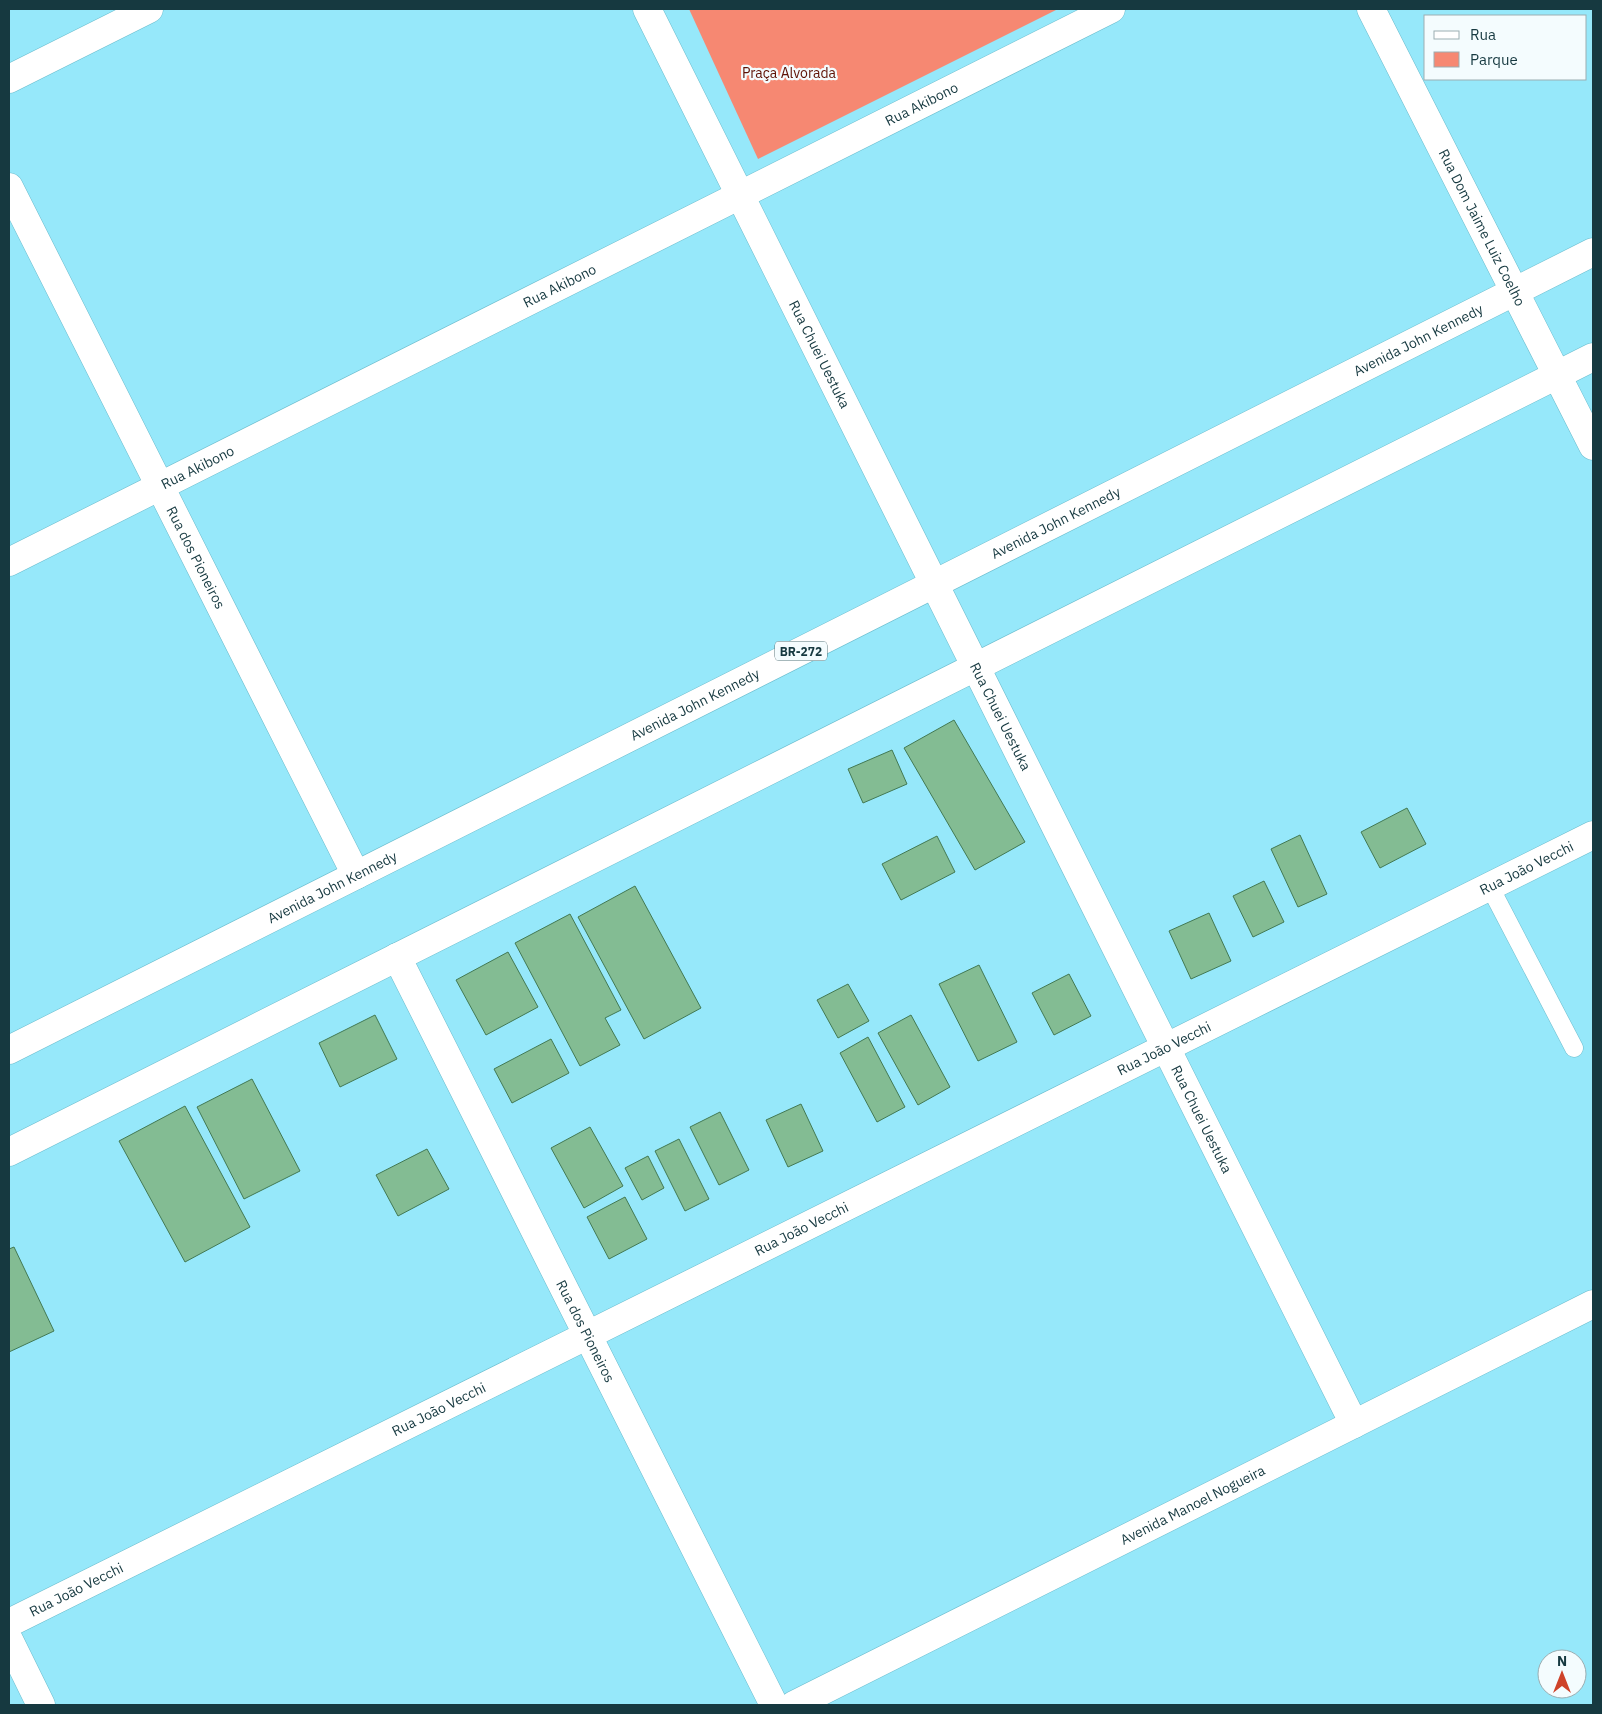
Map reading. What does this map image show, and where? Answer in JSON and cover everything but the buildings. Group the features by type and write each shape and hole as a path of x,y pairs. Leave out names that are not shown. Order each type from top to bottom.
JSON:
{"street":[{"path":"9,79 149,9"},
{"name":"Rua Chuei Uestuka","path":"647,9 1354,1424"},
{"name":"Rua Akibono","path":"9,562 1112,9"},
{"name":"Rua Dom Jaime Luiz Coelho","path":"1371,9 1593,446"},
{"name":"Rua dos Pioneiros","path":"9,187 356,875"},
{"name":"Avenida John Kennedy","path":"9,1050 1593,252"},
{"path":"9,1152 1593,357"},
{"name":"Rua João Vecchi","path":"9,1623 1593,835"},
{"name":"Rua dos Pioneiros","path":"397,957 774,1705"},
{"name":"Avenida Manoel Nogueira","path":"794,1705 1593,1304"},
{"path":"9,1640 41,1705"}],"lane":[{"path":"1490,887 1574,1048"}],"green space":[{"name":"Praça Alvorada","path":"689,9 1058,9 758,159"}]}
